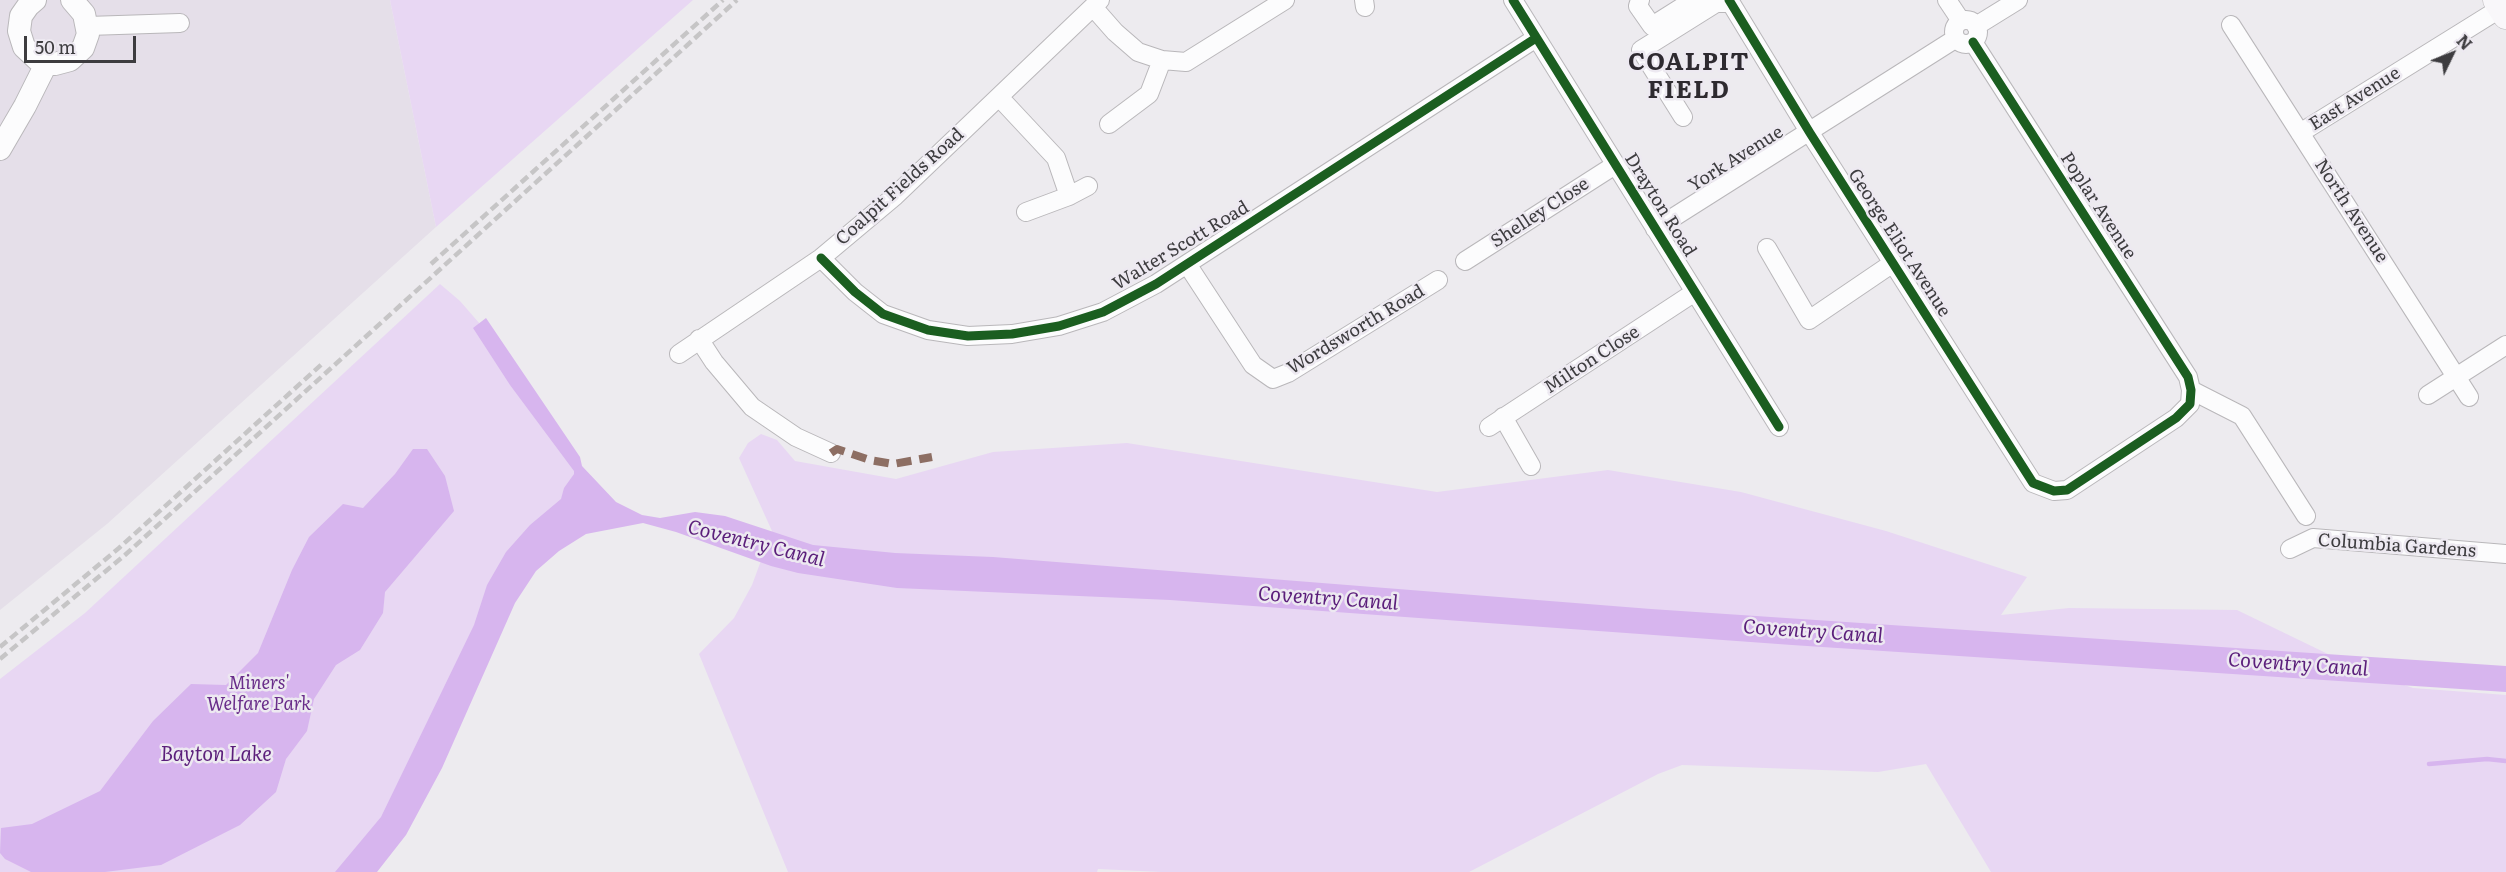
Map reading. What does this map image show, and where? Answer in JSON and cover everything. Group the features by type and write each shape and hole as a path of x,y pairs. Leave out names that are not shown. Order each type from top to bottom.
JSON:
{"street":[{"path":"35,0 21,16 19,31 24,47 29,53 38,60 55,64 70,60 83,48 88,34 84,14 72,0"},
{"path":"1096,4 1115,32 1138,52 1162,60 1186,62 1285,0"},
{"name":"Drayton Road","path":"1513,0 1779,426"},
{"path":"1640,0 1638,6 1652,26 1687,1"},
{"name":"Poplar Avenue","path":"1947,0 2188,377 2191,390"},
{"name":"York Avenue","path":"1655,228 1810,133 2018,0"},
{"path":"1683,117 1641,50 1716,3 1729,1"},
{"name":"George Eliot Avenue","path":"1729,1 1810,133 2033,483 2054,491 2067,490 2176,418 2190,404 2191,390"},
{"name":"Coalpit Fields Road","path":"679,354 820,258 895,196 1096,4"},
{"name":"East Avenue","path":"2300,133 2501,8"},
{"path":"88,26 180,23"},
{"name":"North Avenue","path":"2231,26 2469,397"},
{"name":"Walter Scott Road","path":"820,258 855,292 883,314 928,330 968,336 1012,334 1059,326 1103,312 1156,284 1536,38"},
{"path":"1109,124 1149,94 1162,60"},
{"path":"0,149 26,106 47,62"},
{"path":"999,97 1056,158 1069,196"},
{"name":"Shelley Close","path":"1466,261 1615,165"},
{"path":"1026,212 1069,196 1088,186"},
{"path":"1767,248 1809,320 1893,263"},
{"name":"Wordsworth Road","path":"1187,264 1253,365 1273,379 1288,373 1438,280"},
{"name":"Milton Close","path":"1531,466 1496,422 1695,292"},
{"path":"699,339 714,362 752,407 796,437 831,453"},
{"path":"2428,395 2506,345"},
{"path":"2191,390 2242,416 2307,516"},
{"name":"Columbia Gardens","path":"2290,549 2313,538 2506,554"}],"shaded area":[{"path":"0,0 390,0 436,227 107,524 0,610"}],"green space":[{"path":"390,0 693,0 436,227"},
{"name":"Miners' Welfare Park","path":"440,284 460,301 480,324 577,467 547,538 356,872 0,872 0,679 85,613"},
{"path":"761,434 777,440 795,461 896,479 993,452 1127,443 1437,492 1608,470 1741,492 1886,531 2027,577 2001,615 2069,608 2237,610 2361,670 2413,688 2506,695 2506,872 1991,872 1926,764 1878,772 1682,765 1658,774 1469,872 1162,872 1098,869 1097,872 788,872 699,654 734,618 752,585 772,531 739,458 748,443"}],"water":[{"name":"Coventry Canal","path":"486,318 580,457 582,466 616,502 642,515 660,518 695,512 725,516 813,545 895,553 993,557 1651,609 2506,666 2506,692 1792,645 1170,600 897,588 798,573 643,523 586,534 559,551 536,571 515,603 442,768 406,835 377,872 335,872 381,817 474,625 487,585 506,552 530,525 561,499 564,488 574,474 510,385 473,328"},
{"name":"Bayton Lake","path":"413,449 427,449 445,476 454,511 385,592 383,613 360,650 336,665 314,699 307,731 286,759 276,792 240,825 161,865 105,872 31,872 5,859 0,853 1,828 32,824 100,791 153,721 191,684 226,685 258,653 292,570 309,537 343,504 363,508 395,474"}],"waterway":[{"path":"2429,764 2487,759 2506,761"}],"railway":[{"path":"431,264 723,0"},
{"path":"0,659 125,555 737,0"},
{"path":"0,647 119,548 323,363"}],"marked path":[{"path":"831,453 837,449 870,460 893,464 932,457"}],"cycle path":[{"path":"1513,0 1779,427"},
{"path":"1729,0 1810,133 2033,483 2054,491 2067,490 2176,418 2190,404 2191,390 2188,377 1973,42"},
{"path":"821,258 855,292 883,314 928,330 968,336 1012,334 1059,326 1103,312 1156,284 1536,38"}],"district":[{"name":"COALPIT FIELD","path":"1689,77"}]}
